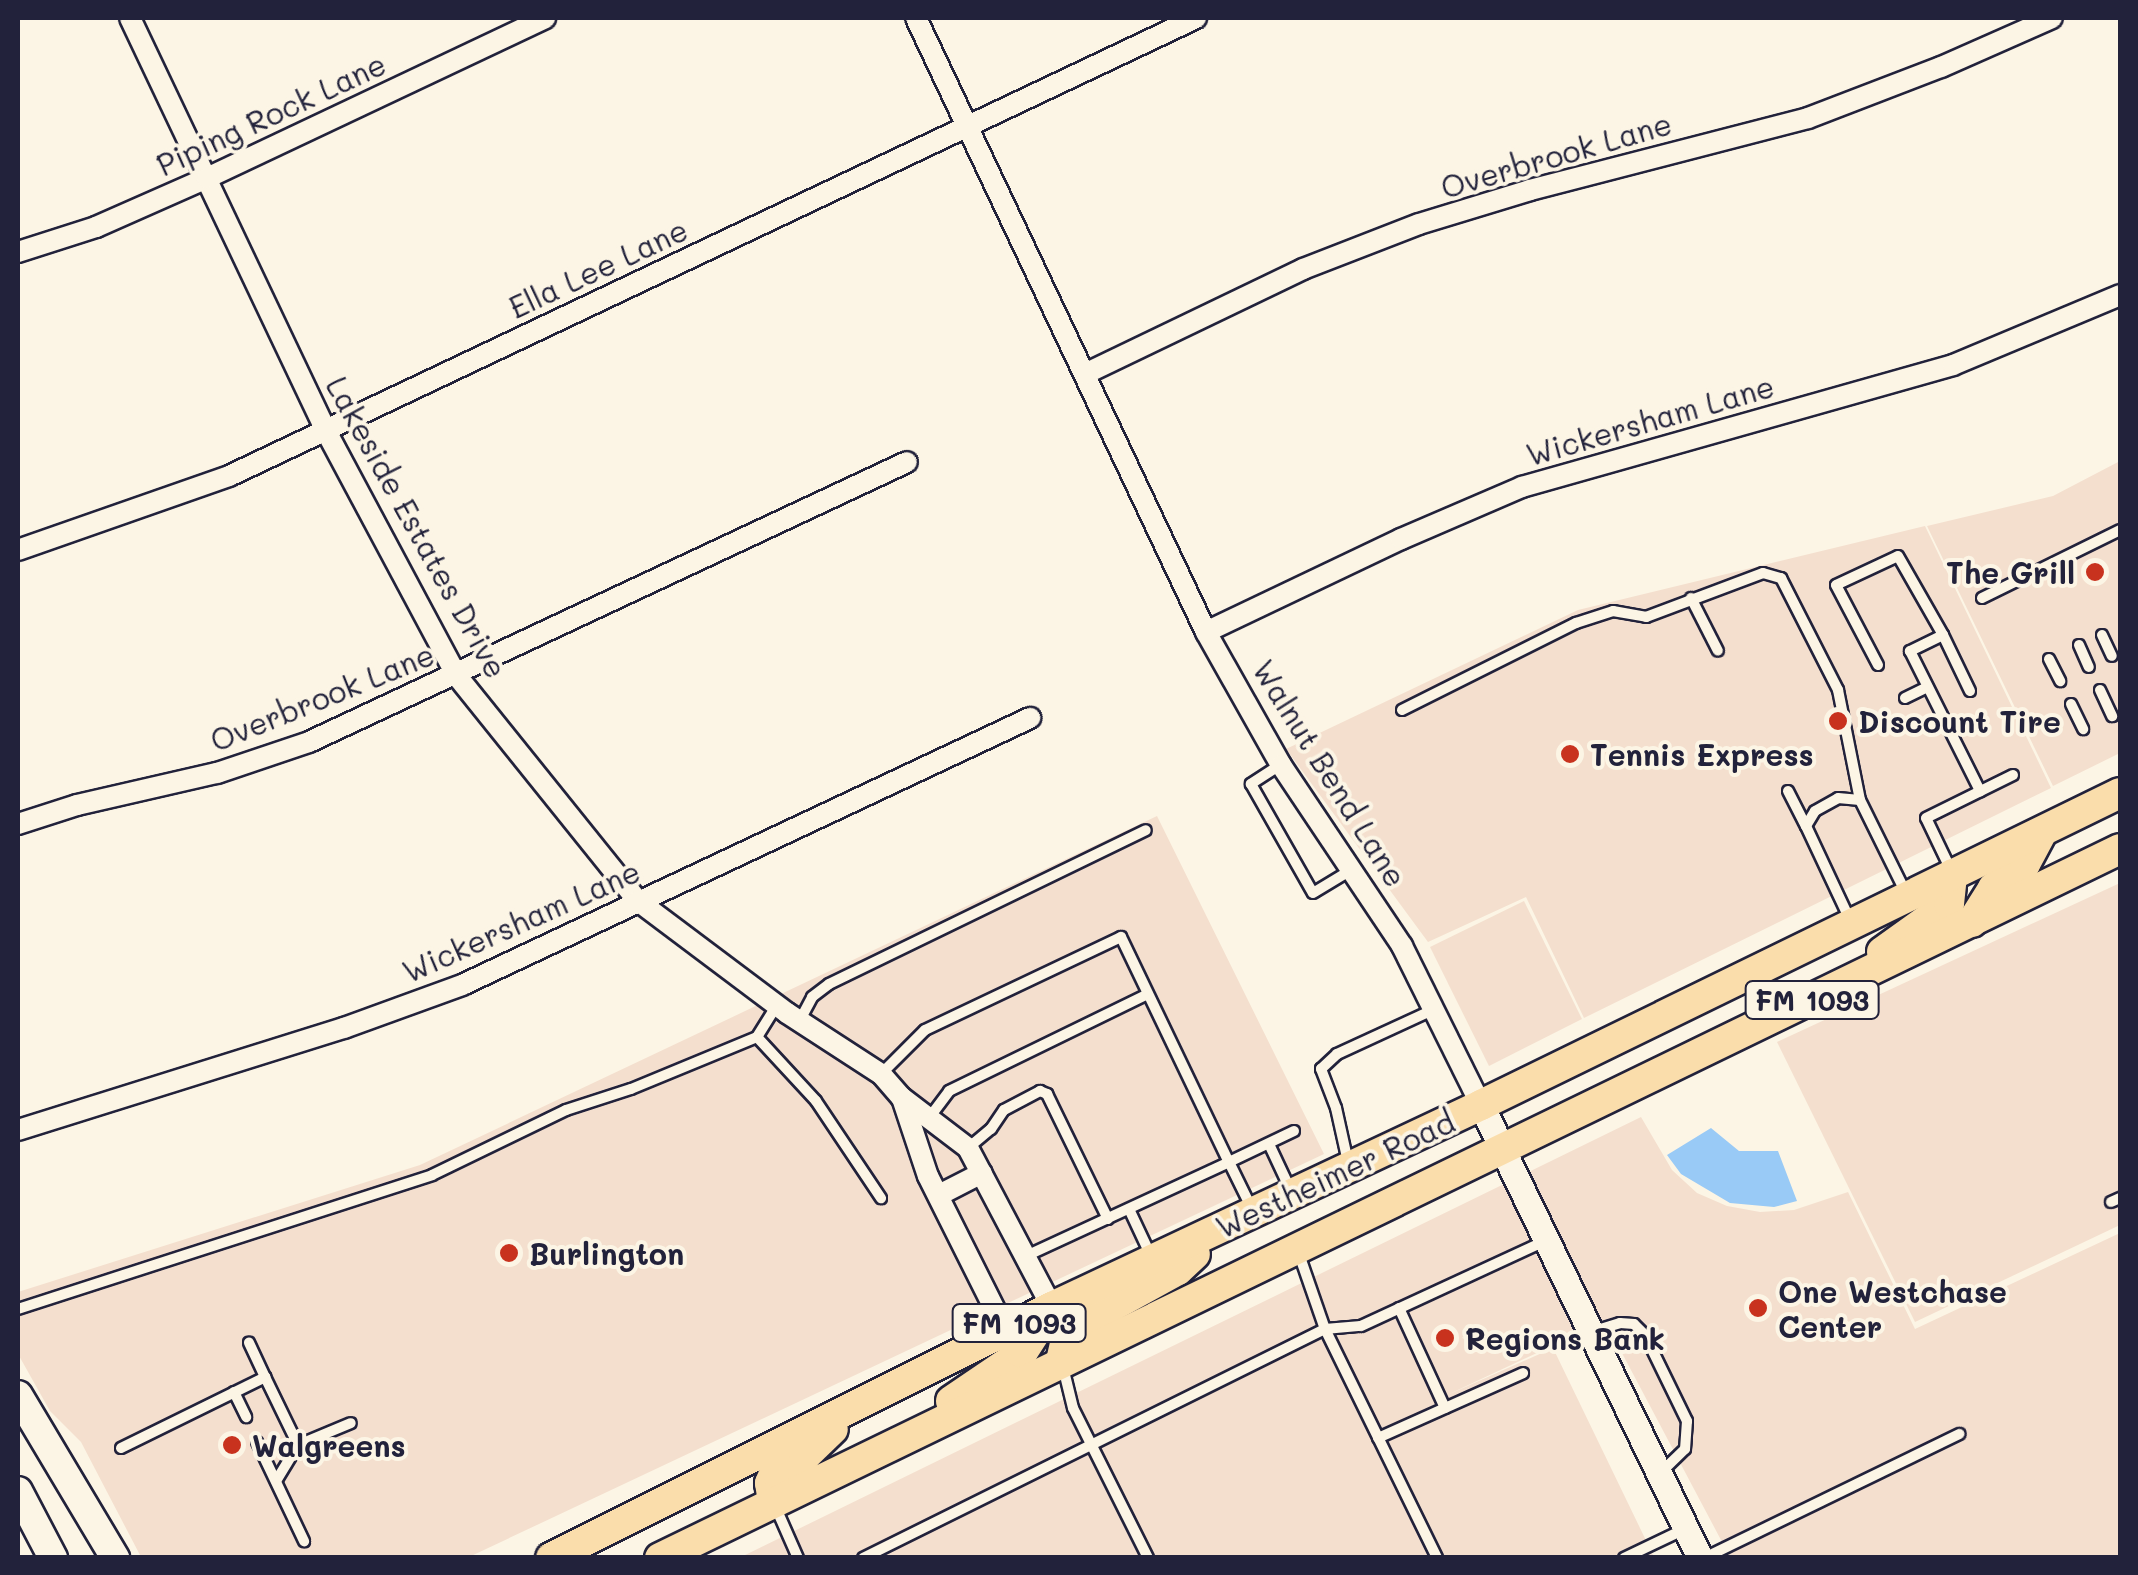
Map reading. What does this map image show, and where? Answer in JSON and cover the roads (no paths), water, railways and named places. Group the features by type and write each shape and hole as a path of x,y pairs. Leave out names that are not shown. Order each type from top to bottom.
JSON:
{"main road":[{"name":"Westheimer Road","path":"551,1558 854,1410 1052,1307 1481,1105 2120,793"},
{"path":"1972,922 2003,877 2025,864 2041,834"},
{"path":"2085,866 2120,836"},
{"name":"Westheimer Road","path":"660,1558 2120,849"},
{"path":"1836,988 1949,904 1952,874"},
{"path":"1061,1361 1067,1334 1076,1326 1178,1270 1222,1227"},
{"path":"881,1453 1022,1352 1052,1307"},
{"path":"18,1395 31,1442 116,1558"},
{"path":"773,1502 770,1483 775,1472 804,1457 854,1410"},
{"path":"18,1491 53,1558"}],"street":[{"name":"Lakeside Estates Drive","path":"130,18 326,430 458,676 638,902 777,1005 880,1074 901,1096 968,1148 1052,1307"},
{"name":"Piping Rock Lane","path":"18,252 96,227 207,178 545,18"},
{"name":"Walnut Bend Lane","path":"916,18 1206,632 1281,765 1402,946 1702,1558"},
{"name":"Ella Lee Lane","path":"18,550 229,476 1196,18"},
{"name":"Overbrook Lane","path":"1085,374 1302,269 1420,224 1530,190 1808,118 1941,67 2052,18"},
{"name":"Wickersham Lane","path":"1206,632 1400,539 1522,487 1953,365 2120,295"},
{"name":"Overbrook Lane","path":"18,824 310,742 458,676 907,462"},
{"name":"Wickersham Lane","path":"18,1130 344,1028 462,985 1030,718"},
{"name":"Lakeside Estates Drive","path":"901,1096 939,1195 1006,1330"},
{"path":"939,1195 982,1172"}],"lane":[{"path":"1982,598 2120,530"},
{"path":"1878,665 1836,585 1898,556 1970,691"},
{"path":"1402,710 1576,624 1613,611 1646,617 1764,573 1781,578 1838,690 1860,800 1908,896"},
{"path":"1691,598 1718,651"},
{"path":"2102,634 2112,656"},
{"path":"1943,635 1910,651 1980,790"},
{"path":"2080,645 2089,667"},
{"path":"2050,659 2060,681"},
{"path":"1906,698 1928,687"},
{"path":"2100,690 2112,716"},
{"path":"2070,704 2083,729"},
{"path":"1281,765 1251,784 1313,893 1351,870"},
{"path":"1952,874 1926,818 2013,775"},
{"path":"1788,791 1852,923"},
{"path":"1806,826 1815,810 1838,798 1860,800"},
{"path":"800,1021 812,997 829,984 1146,830"},
{"path":"880,1074 925,1030 1121,937 1254,1213"},
{"path":"929,1118 949,1091 1148,994"},
{"path":"18,1309 398,1187 566,1110 631,1089 756,1038 777,1005"},
{"path":"1349,1168 1336,1108 1320,1069 1337,1054 1435,1009"},
{"path":"756,1038 816,1101 881,1198"},
{"path":"968,1148 991,1129 1004,1110 1040,1091 1047,1094 1108,1218"},
{"path":"1026,1256 1294,1131"},
{"path":"1268,1144 1292,1194"},
{"path":"1129,1209 1153,1260"},
{"path":"863,1558 1325,1330 1361,1326 1546,1240"},
{"path":"1297,1248 1325,1330 1437,1558"},
{"path":"1399,1308 1445,1408"},
{"path":"1593,1332 1620,1323 1634,1324 1644,1335 1687,1421 1685,1449 1660,1473"},
{"path":"249,1342 298,1445"},
{"path":"1061,1361 1074,1408 1148,1558"},
{"path":"1378,1438 1523,1373"},
{"path":"122,1448 265,1378"},
{"path":"234,1392 246,1417"},
{"path":"276,1480 298,1445 351,1423"},
{"path":"1702,1558 1959,1434"},
{"path":"257,1442 304,1541"},
{"path":"773,1502 798,1558"},
{"path":"1629,1556 1687,1528"}],"water":[{"path":"1711,1128 1739,1151 1778,1151 1797,1201 1774,1207 1730,1203 1681,1174 1667,1155"}],"place":[{"name":"The Grill","path":"2095,572"},
{"name":"Discount Tire","path":"1838,721"},
{"name":"Tennis Express","path":"1570,754"},
{"name":"Burlington","path":"509,1253"},
{"name":"One Westchase Center","path":"1758,1308"},
{"name":"Regions Bank","path":"1445,1338"},
{"name":"Walgreens","path":"232,1445"}]}
